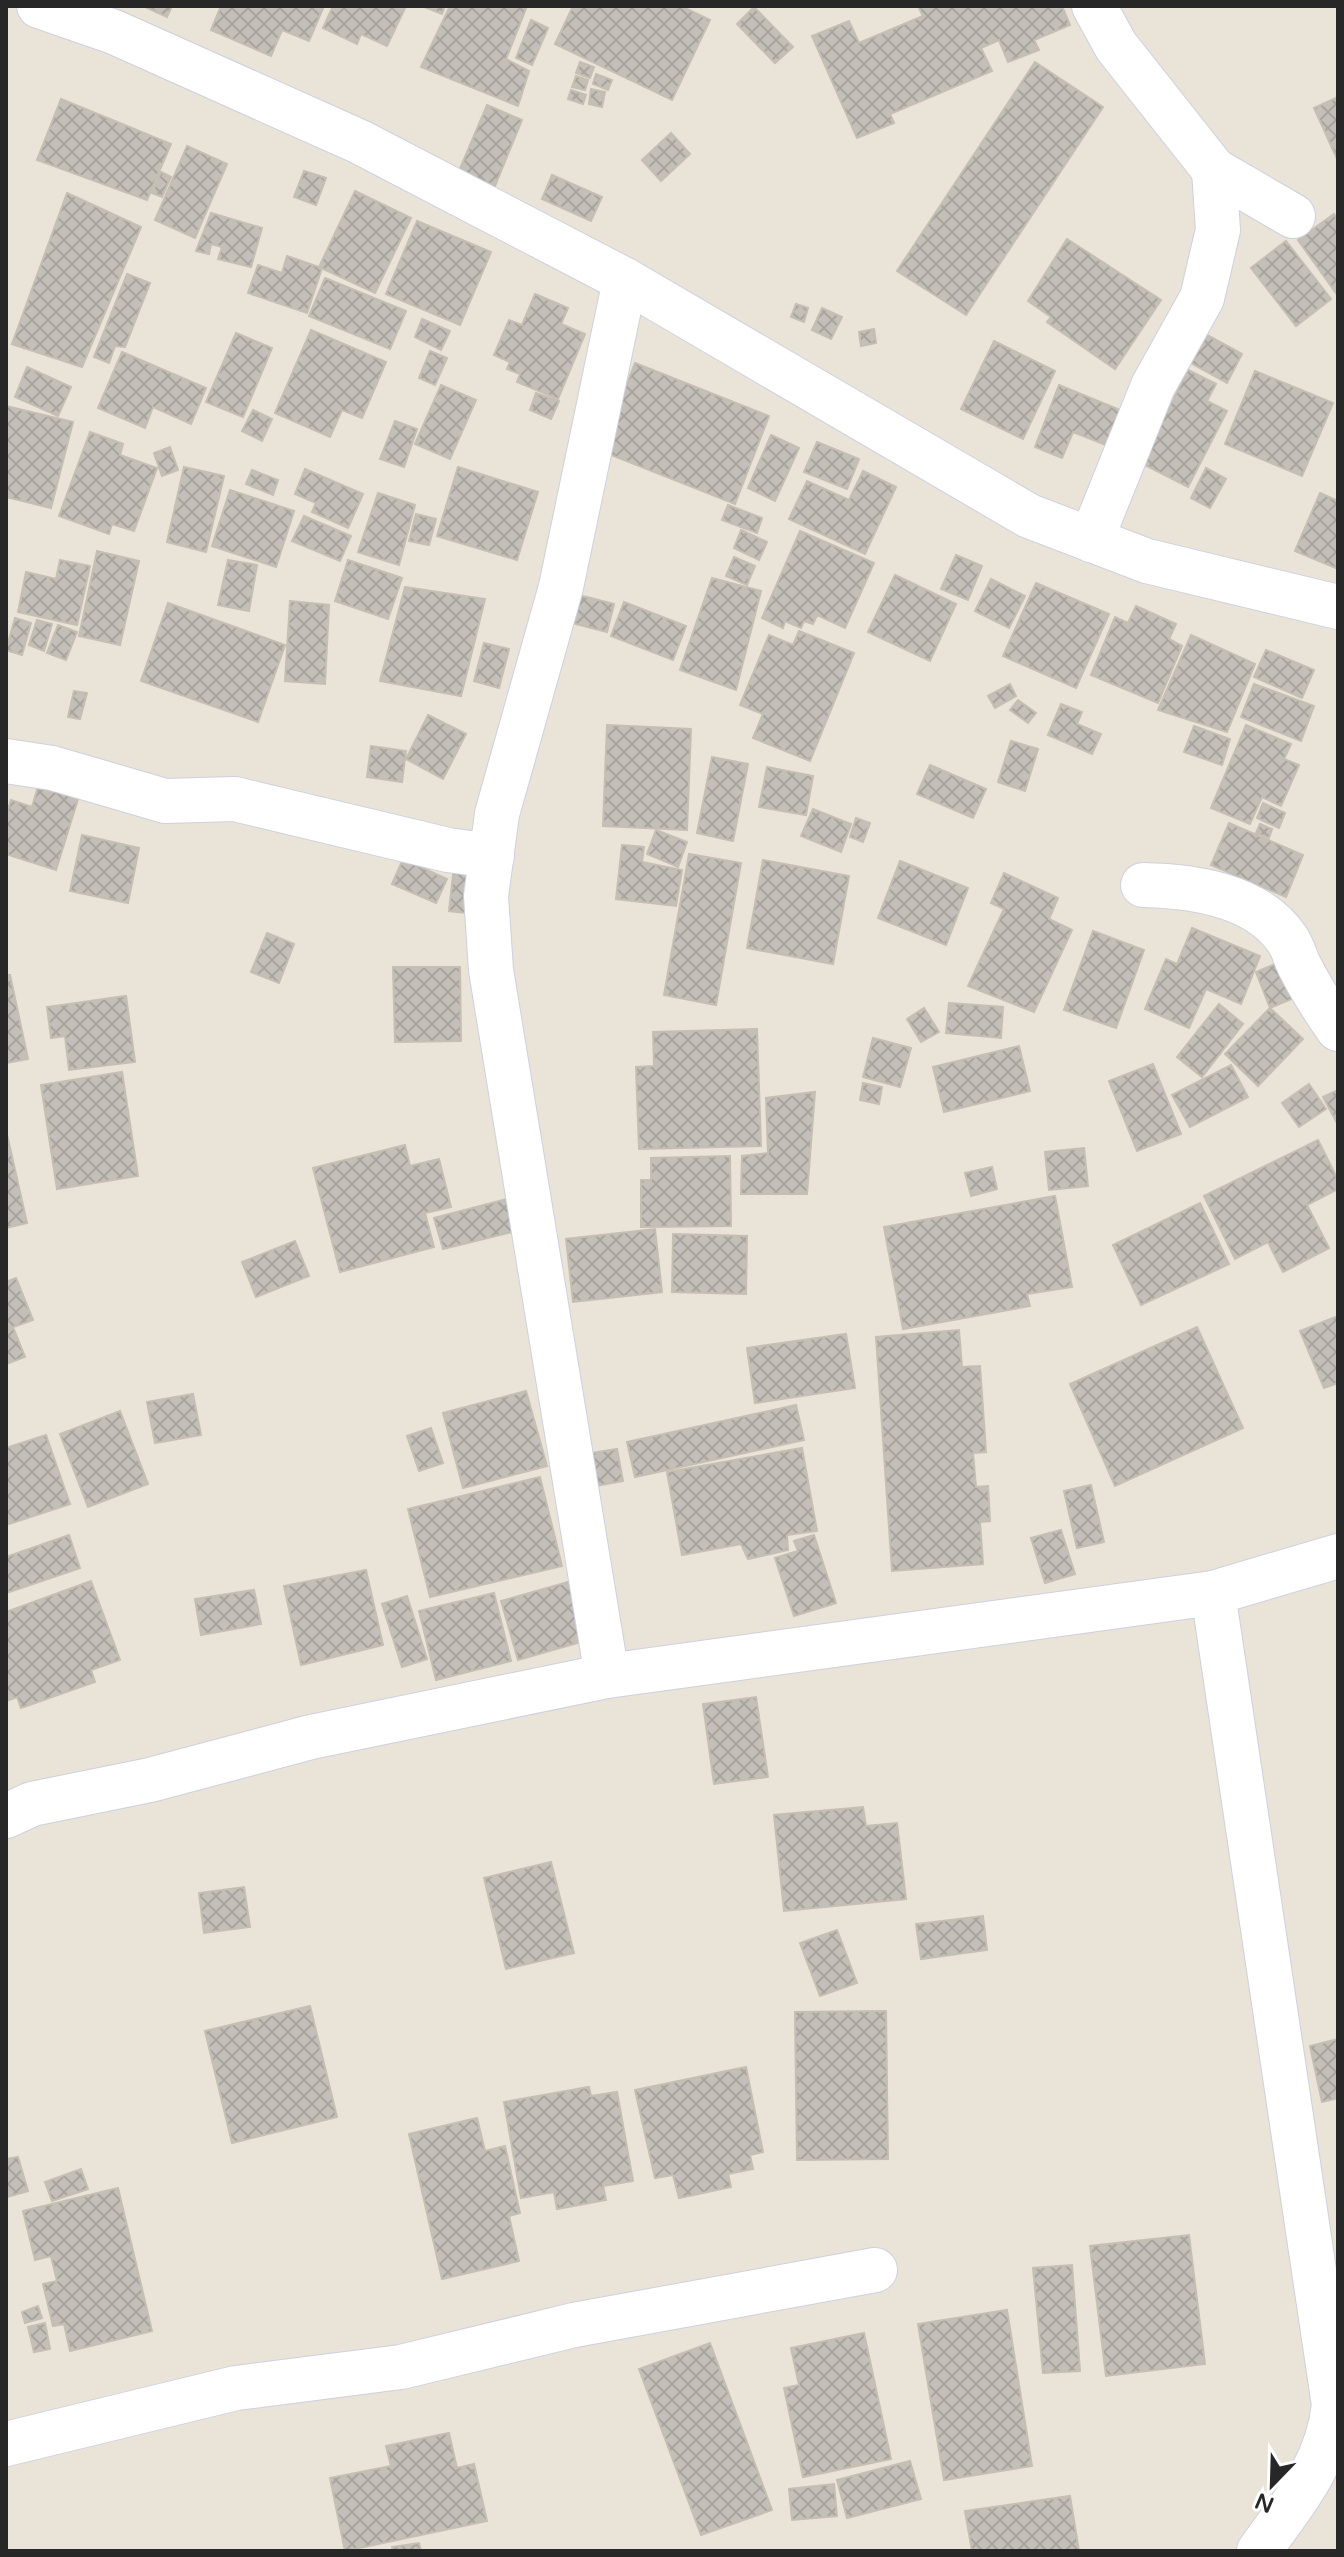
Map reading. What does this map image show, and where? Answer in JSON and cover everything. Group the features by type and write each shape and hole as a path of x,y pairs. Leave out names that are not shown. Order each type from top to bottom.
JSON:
{"street":[{"path":"39,6 114,32 360,142 625,280 1029,516 1147,561 1338,607"},
{"path":"1094,6 1116,46 1214,170 1293,216"},
{"path":"1091,540 1153,386 1202,298 1218,230 1214,170"},
{"path":"607,1676 491,970 486,896 497,814 561,587 625,280"},
{"path":"6,761 52,768 165,801 235,799 448,850 492,856"},
{"path":"1143,885 1189,886 1255,910 1289,940 1319,1002 1338,1029"},
{"path":"6,1816 32,1804 150,1780 311,1737 607,1676 1213,1593 1338,1556"},
{"path":"1213,1593 1334,2405 1330,2439 1306,2485 1259,2551"},
{"path":"6,2444 236,2388 401,2367 590,2322 875,2270"}],"building":[{"path":"143,6 172,6 167,17"},
{"path":"221,6 324,6 309,41 282,30 271,56 211,30"},
{"path":"333,6 406,6 387,46 361,34 357,44 323,28"},
{"path":"422,6 445,6 442,14"},
{"path":"450,6 527,6 506,59 529,71 518,106 421,67"},
{"path":"573,6 681,6 710,20 672,100 555,44"},
{"path":"918,6 1062,6 1070,25 1034,40 1039,50 1008,62 999,40 981,48 992,71 890,114 894,123 857,138 812,36 849,21 859,43 923,16"},
{"path":"754,7 793,47 775,63 737,24"},
{"path":"531,20 548,28 532,65 516,58"},
{"path":"580,62 594,67 590,78 576,73"},
{"path":"1035,62 1103,107 966,315 897,271"},
{"path":"596,74 612,80 608,90 593,84"},
{"path":"576,76 588,80 585,90 572,87"},
{"path":"591,89 605,92 602,107 589,104"},
{"path":"571,90 586,95 583,104 568,99"},
{"path":"1338,97 1338,161 1314,108"},
{"path":"61,99 171,144 147,200 37,160"},
{"path":"487,105 522,120 495,186 459,171"},
{"path":"671,133 690,154 661,181 642,160"},
{"path":"187,146 227,164 195,238 155,220"},
{"path":"304,171 326,178 316,205 294,197"},
{"path":"161,172 171,177 162,197 152,193"},
{"path":"552,175 602,197 591,221 542,199"},
{"path":"355,191 411,218 375,293 319,267"},
{"path":"67,193 141,227 82,367 12,344"},
{"path":"211,213 262,228 251,267 218,259 222,247 211,244 209,254 196,251"},
{"path":"1334,214 1338,220 1338,296 1298,240"},
{"path":"417,221 491,252 460,325 386,294"},
{"path":"1067,239 1161,300 1115,369 1047,322 1051,317 1028,301"},
{"path":"1286,241 1331,299 1296,326 1251,268"},
{"path":"287,256 322,268 307,313 248,293 258,265 282,273"},
{"path":"127,274 150,283 125,347 115,346 109,363 94,357"},
{"path":"325,278 406,311 390,349 309,316"},
{"path":"535,294 568,308 561,324 585,334 558,399 517,382 520,374 507,369 510,362 494,355 509,320 522,325"},
{"path":"796,304 808,308 804,322 791,317"},
{"path":"822,308 842,317 831,339 812,330"},
{"path":"422,319 450,331 441,350 415,337"},
{"path":"874,329 876,343 861,346 859,332"},
{"path":"311,330 386,362 362,418 342,410 330,437 275,413"},
{"path":"236,333 272,348 243,417 206,402"},
{"path":"1207,335 1242,354 1227,383 1191,363"},
{"path":"994,341 1055,371 1023,439 961,409"},
{"path":"430,351 447,358 435,385 419,378"},
{"path":"122,352 206,388 191,424 153,407 145,428 98,408"},
{"path":"635,363 769,416 735,504 601,451"},
{"path":"27,367 71,387 58,416 15,397"},
{"path":"1188,370 1216,384 1207,401 1227,411 1188,487 1141,463"},
{"path":"1255,371 1333,403 1302,476 1225,444"},
{"path":"441,385 476,400 450,459 415,444"},
{"path":"1059,385 1125,412 1111,447 1073,432 1062,458 1035,447"},
{"path":"536,393 559,401 551,419 530,410"},
{"path":"6,406 73,422 51,508 6,497"},
{"path":"253,410 272,419 262,441 242,431"},
{"path":"395,421 417,429 404,467 380,459"},
{"path":"90,432 123,444 120,455 157,468 134,531 112,524 109,534 59,516"},
{"path":"771,435 799,448 775,501 748,488"},
{"path":"817,442 859,459 847,489 804,472"},
{"path":"170,447 178,470 162,476 154,453"},
{"path":"184,467 224,476 206,552 167,542"},
{"path":"458,467 538,492 517,560 437,536"},
{"path":"1206,468 1226,479 1210,508 1191,498"},
{"path":"305,469 363,494 348,528 312,512 316,503 295,494"},
{"path":"252,470 278,480 273,495 246,484"},
{"path":"863,471 896,487 865,554 789,519 807,481 849,500"},
{"path":"230,490 294,511 276,567 212,546"},
{"path":"378,493 415,505 399,565 358,552"},
{"path":"1320,493 1338,501 1338,569 1295,551"},
{"path":"728,505 762,518 757,533 722,520"},
{"path":"416,514 436,519 429,545 409,541"},
{"path":"304,516 351,536 340,561 292,541"},
{"path":"741,530 767,542 759,560 734,548"},
{"path":"800,531 874,563 845,628 817,615 813,624 804,621 801,628 785,621 783,628 762,618"},
{"path":"97,551 139,561 120,645 79,636"},
{"path":"956,555 982,566 968,600 941,589"},
{"path":"734,557 755,566 747,585 726,576"},
{"path":"60,560 90,566 77,625 18,612 26,572 56,579"},
{"path":"228,560 257,565 249,611 218,605"},
{"path":"348,560 402,578 388,619 335,601"},
{"path":"895,575 956,604 930,661 868,632"},
{"path":"712,578 761,591 736,690 680,670"},
{"path":"991,579 1025,596 1009,628 975,611"},
{"path":"1036,583 1109,614 1076,688 1003,656"},
{"path":"405,587 485,599 461,696 380,681"},
{"path":"579,595 614,604 607,632 572,623"},
{"path":"290,601 329,605 325,684 285,681"},
{"path":"624,602 686,626 673,660 611,636"},
{"path":"168,603 285,645 258,722 141,681"},
{"path":"1136,606 1176,624 1169,639 1182,646 1158,703 1091,675 1115,617 1128,623"},
{"path":"15,618 31,623 22,655 6,650"},
{"path":"37,620 52,624 44,651 29,645"},
{"path":"58,625 77,632 66,660 47,653"},
{"path":"799,631 854,653 810,761 753,738 763,714 740,705 769,635 793,645"},
{"path":"1191,635 1255,664 1227,732 1158,710"},
{"path":"484,643 509,649 499,688 474,681"},
{"path":"1266,650 1314,670 1302,698 1254,677"},
{"path":"1010,684 1016,696 995,708 988,696"},
{"path":"1254,684 1314,706 1301,741 1241,717"},
{"path":"74,691 87,693 80,719 68,717"},
{"path":"1018,700 1036,713 1028,723 1010,710"},
{"path":"1061,704 1082,712 1077,724 1101,734 1092,754 1048,735"},
{"path":"428,715 466,734 443,779 406,759"},
{"path":"607,725 691,729 687,830 603,826"},
{"path":"1246,725 1291,744 1284,759 1299,765 1281,806 1262,797 1250,824 1211,808"},
{"path":"1194,726 1230,739 1222,765 1184,752"},
{"path":"1011,741 1038,749 1025,791 998,782"},
{"path":"371,746 406,751 402,782 367,777"},
{"path":"712,757 748,764 733,841 697,833"},
{"path":"930,765 986,789 973,818 917,794"},
{"path":"767,767 813,776 806,815 759,807"},
{"path":"39,783 79,796 56,870 6,854 6,816 11,800 32,807"},
{"path":"1263,803 1285,813 1279,828 1257,818"},
{"path":"813,809 851,824 841,852 801,836"},
{"path":"856,818 870,823 863,842 850,837"},
{"path":"1229,823 1303,855 1286,897 1211,865"},
{"path":"1260,824 1272,829 1269,838 1256,833"},
{"path":"656,830 687,842 678,867 647,854"},
{"path":"82,835 139,848 128,903 70,891"},
{"path":"622,845 644,847 642,862 682,870 676,906 616,899"},
{"path":"689,854 741,863 716,1005 664,995"},
{"path":"455,857 480,860 475,914 449,911"},
{"path":"403,859 447,879 436,903 392,884"},
{"path":"763,860 849,876 833,964 747,948"},
{"path":"900,861 968,888 946,945 878,918"},
{"path":"1004,873 1058,898 1049,919 1072,930 1034,1012 968,986 1004,909 991,903"},
{"path":"1192,928 1260,956 1241,1004 1206,989 1189,1028 1145,1009 1166,959 1177,964"},
{"path":"1093,931 1144,950 1116,1028 1064,1010"},
{"path":"267,933 294,944 279,983 251,972"},
{"path":"1280,962 1294,998 1270,1008 1256,972"},
{"path":"393,967 460,967 461,1041 395,1042"},
{"path":"6,975 10,975 28,1059 6,1063"},
{"path":"126,996 135,1062 69,1070 65,1036 51,1038 47,1007"},
{"path":"949,1003 1003,1007 1001,1038 946,1033"},
{"path":"1219,1004 1243,1024 1202,1077 1177,1057"},
{"path":"924,1008 939,1032 921,1042 907,1019"},
{"path":"1270,1008 1303,1039 1258,1086 1225,1054"},
{"path":"757,1029 761,1146 639,1149 636,1067 654,1066 653,1032"},
{"path":"873,1038 911,1048 900,1087 863,1077"},
{"path":"1019,1046 1030,1091 944,1112 933,1067"},
{"path":"1153,1064 1181,1134 1137,1151 1109,1081"},
{"path":"1231,1065 1248,1097 1190,1127 1172,1095"},
{"path":"122,1072 138,1176 57,1189 41,1085"},
{"path":"863,1083 882,1087 879,1104 860,1100"},
{"path":"1309,1084 1326,1109 1299,1127 1282,1103"},
{"path":"1338,1090 1338,1125 1323,1097"},
{"path":"815,1092 807,1194 741,1194 742,1156 768,1153 766,1098"},
{"path":"6,1130 27,1223 6,1228"},
{"path":"1318,1140 1338,1180 1338,1189 1307,1205 1329,1248 1283,1272 1268,1242 1235,1259 1204,1196"},
{"path":"405,1145 410,1166 439,1159 451,1207 425,1213 434,1247 340,1272 313,1168"},
{"path":"1084,1148 1088,1186 1049,1190 1045,1152"},
{"path":"730,1156 731,1226 641,1227 641,1180 651,1180 651,1158"},
{"path":"992,1167 997,1189 971,1196 965,1173"},
{"path":"1055,1196 1072,1287 1027,1294 1030,1306 903,1329 884,1227"},
{"path":"507,1199 516,1231 443,1249 434,1218"},
{"path":"1200,1203 1229,1264 1141,1305 1113,1245"},
{"path":"655,1229 662,1292 573,1302 566,1239"},
{"path":"673,1234 747,1236 746,1294 672,1292"},
{"path":"295,1241 309,1276 256,1297 242,1262"},
{"path":"16,1278 33,1320 13,1327 25,1357 6,1364 6,1282"},
{"path":"1338,1316 1338,1383 1324,1388 1300,1331"},
{"path":"1197,1327 1243,1428 1115,1486 1070,1384"},
{"path":"959,1330 962,1367 980,1366 986,1452 973,1453 976,1487 988,1486 990,1521 980,1522 983,1564 892,1571 876,1337"},
{"path":"846,1334 855,1388 755,1403 747,1348"},
{"path":"526,1391 547,1466 463,1488 443,1413"},
{"path":"193,1394 201,1435 155,1443 147,1402"},
{"path":"796,1405 804,1440 635,1477 627,1442"},
{"path":"120,1411 148,1484 88,1507 60,1434"},
{"path":"431,1428 443,1463 419,1471 407,1436"},
{"path":"46,1435 70,1504 9,1524 6,1513 6,1448"},
{"path":"802,1448 817,1531 787,1535 788,1550 748,1559 741,1544 682,1555 667,1472"},
{"path":"617,1449 623,1481 590,1487 585,1454"},
{"path":"540,1477 562,1566 430,1597 408,1509"},
{"path":"1091,1485 1104,1542 1077,1548 1064,1491"},
{"path":"1061,1530 1075,1574 1045,1583 1031,1538"},
{"path":"69,1535 80,1568 6,1593 6,1557"},
{"path":"814,1535 836,1603 794,1616 775,1558 798,1551 794,1541"},
{"path":"366,1570 383,1645 301,1665 284,1586"},
{"path":"91,1581 120,1660 91,1670 95,1682 21,1708 17,1697 6,1701 6,1612"},
{"path":"568,1582 584,1641 518,1660 501,1601"},
{"path":"254,1590 261,1624 201,1635 195,1599"},
{"path":"494,1593 511,1661 436,1680 419,1611"},
{"path":"407,1596 427,1659 402,1667 382,1604"},
{"path":"756,1697 768,1777 714,1784 703,1704"},
{"path":"863,1807 866,1826 897,1823 906,1899 784,1911 774,1815"},
{"path":"551,1862 574,1953 506,1969 484,1878"},
{"path":"244,1887 250,1927 204,1933 199,1893"},
{"path":"983,1916 987,1950 921,1959 916,1924"},
{"path":"837,1930 857,1983 820,1996 800,1943"},
{"path":"310,2006 337,2117 232,2143 205,2031"},
{"path":"886,2011 888,2159 797,2160 795,2012"},
{"path":"1338,2039 1338,2098 1322,2102 1310,2046"},
{"path":"746,2067 763,2152 750,2155 753,2169 728,2174 731,2187 679,2198 673,2175 655,2178 635,2090"},
{"path":"589,2087 591,2096 617,2092 633,2181 603,2186 606,2200 557,2209 554,2192 521,2198 504,2102"},
{"path":"477,2118 485,2151 505,2146 520,2213 509,2216 519,2261 442,2279 409,2134"},
{"path":"18,2157 28,2191 7,2197 6,2159"},
{"path":"81,2169 88,2189 52,2201 45,2182"},
{"path":"118,2188 152,2331 70,2351 64,2324 53,2326 43,2284 57,2281 51,2256 35,2260 23,2211"},
{"path":"1189,2235 1205,2364 1106,2376 1090,2246"},
{"path":"1072,2265 1080,2371 1043,2373 1033,2268"},
{"path":"38,2306 42,2318 25,2323 22,2312"},
{"path":"1007,2310 1032,2466 944,2480 918,2324"},
{"path":"45,2323 50,2349 34,2352 28,2327"},
{"path":"864,2333 891,2459 803,2477 784,2388 799,2385 791,2348"},
{"path":"710,2343 772,2510 701,2535 639,2369"},
{"path":"449,2433 457,2468 474,2464 487,2521 345,2551 330,2478 391,2466 386,2446"},
{"path":"910,2461 921,2499 847,2518 837,2480"},
{"path":"834,2484 837,2516 792,2520 789,2489"},
{"path":"1070,2496 1079,2551 972,2551 965,2511"},
{"path":"419,2543 421,2551 393,2551 392,2547"}]}
